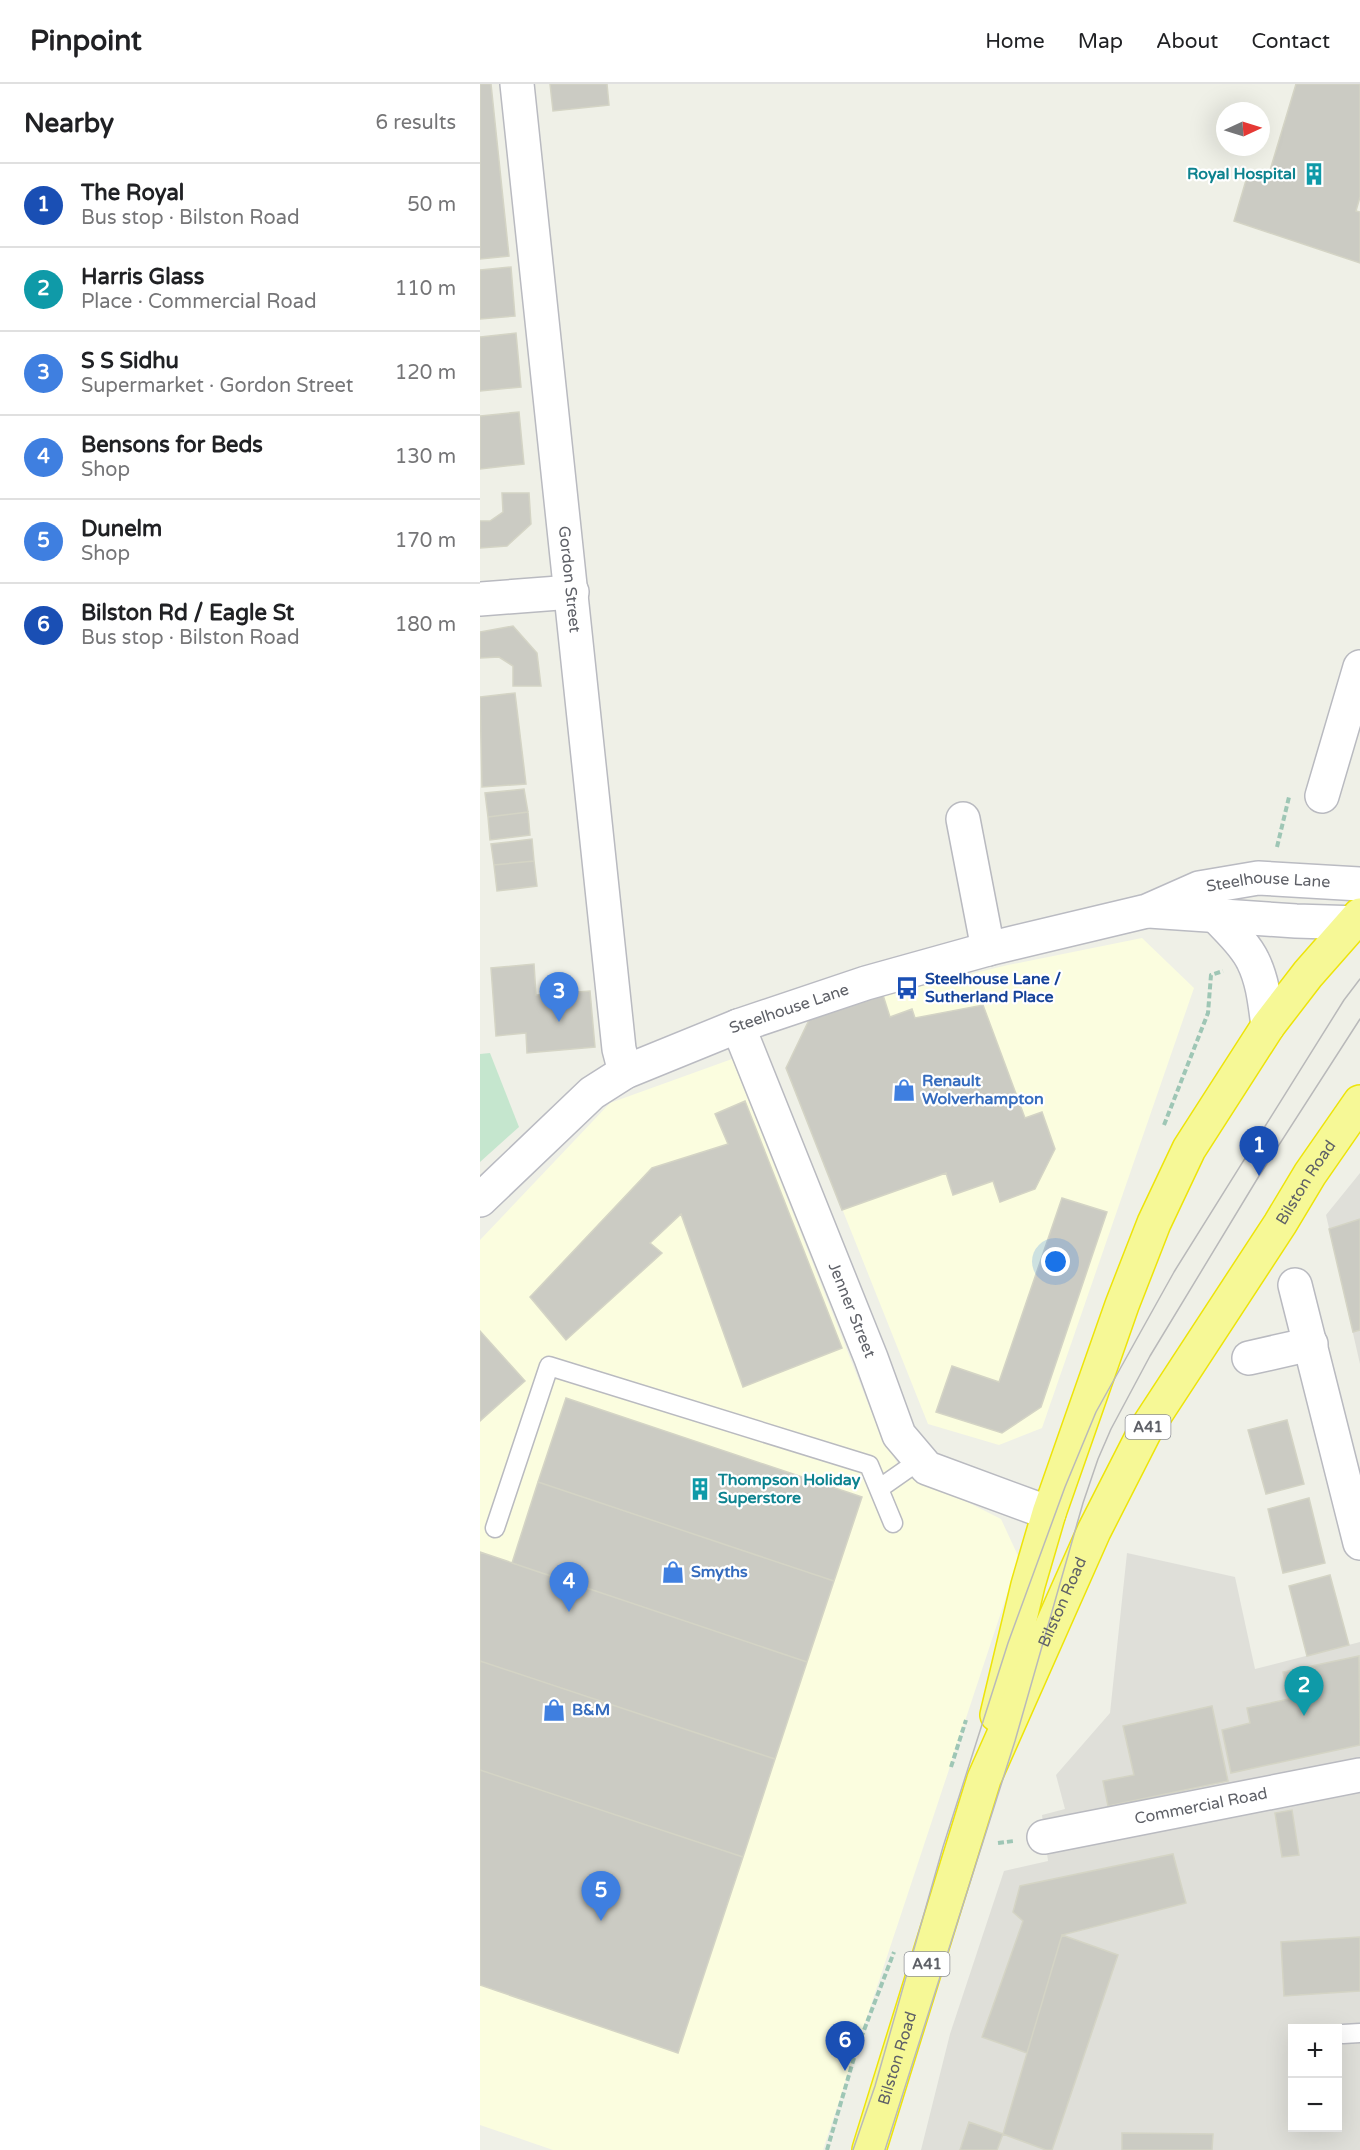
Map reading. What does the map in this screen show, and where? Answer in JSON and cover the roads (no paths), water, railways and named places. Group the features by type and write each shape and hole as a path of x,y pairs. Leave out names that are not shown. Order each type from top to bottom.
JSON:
{"highway":[{"name":"A41","path":"984,1779 1028,1585 1049,1513 1122,1305 1154,1223 1189,1149 1268,1026 1308,974 1358,920"},
{"name":"Bilston Road","path":"869,2150 984,1779 1094,1531 1146,1430 1310,1174 1360,1102"}],"street":[{"name":"Gordon Street","path":"517,84 619,1049 625,1072"},
{"path":"480,599 572,592"},
{"path":"1322,796 1360,667"},
{"path":"963,819 988,949"},
{"name":"Steelhouse Lane","path":"480,1200 592,1094 625,1072 738,1026 855,986 988,949 1147,911 1199,888 1258,878 1360,884"},
{"name":"Steelhouse Lane","path":"1147,911 1216,917 1358,920"},
{"name":"Steelhouse Lane","path":"1216,917 1240,941 1253,960 1263,988 1268,1026"},
{"name":"Jenner Street","path":"738,1026 871,1358 899,1435 927,1468 1049,1513"},
{"path":"1295,1285 1360,1543"},
{"path":"1250,1358 1311,1344"},
{"name":"Commercial Road","path":"1044,1837 1360,1775"}],"lane":[{"path":"495,1528 549,1366 869,1465 893,1523"},
{"path":"880,1488 920,1460"}],"tram line":[{"path":"853,2150 875,2086 943,1847 1008,1643 1065,1487 1096,1412 1174,1272 1344,1000 1360,979"},
{"path":"885,2150 1015,1741 1083,1503 1098,1459 1111,1429 1150,1356 1259,1176 1360,1019"}],"place":[{"name":"Royal Hospital","path":"1314,174"},
{"name":"Steelhouse Lane / Sutherland Place","path":"907,988"},
{"name":"S S Sidhu","path":"559,1022"},
{"name":"Renault Wolverhampton","path":"904,1090"},
{"name":"The Royal","path":"1259,1176"},
{"name":"Thompson Holiday Superstore","path":"700,1489"},
{"name":"Smyths","path":"673,1572"},
{"name":"Bensons for Beds","path":"569,1612"},
{"name":"B&M","path":"554,1710"},
{"name":"Harris Glass","path":"1304,1716"},
{"name":"Dunelm","path":"601,1921"},
{"name":"Bilston Rd / Eagle St","path":"845,2071"}]}
